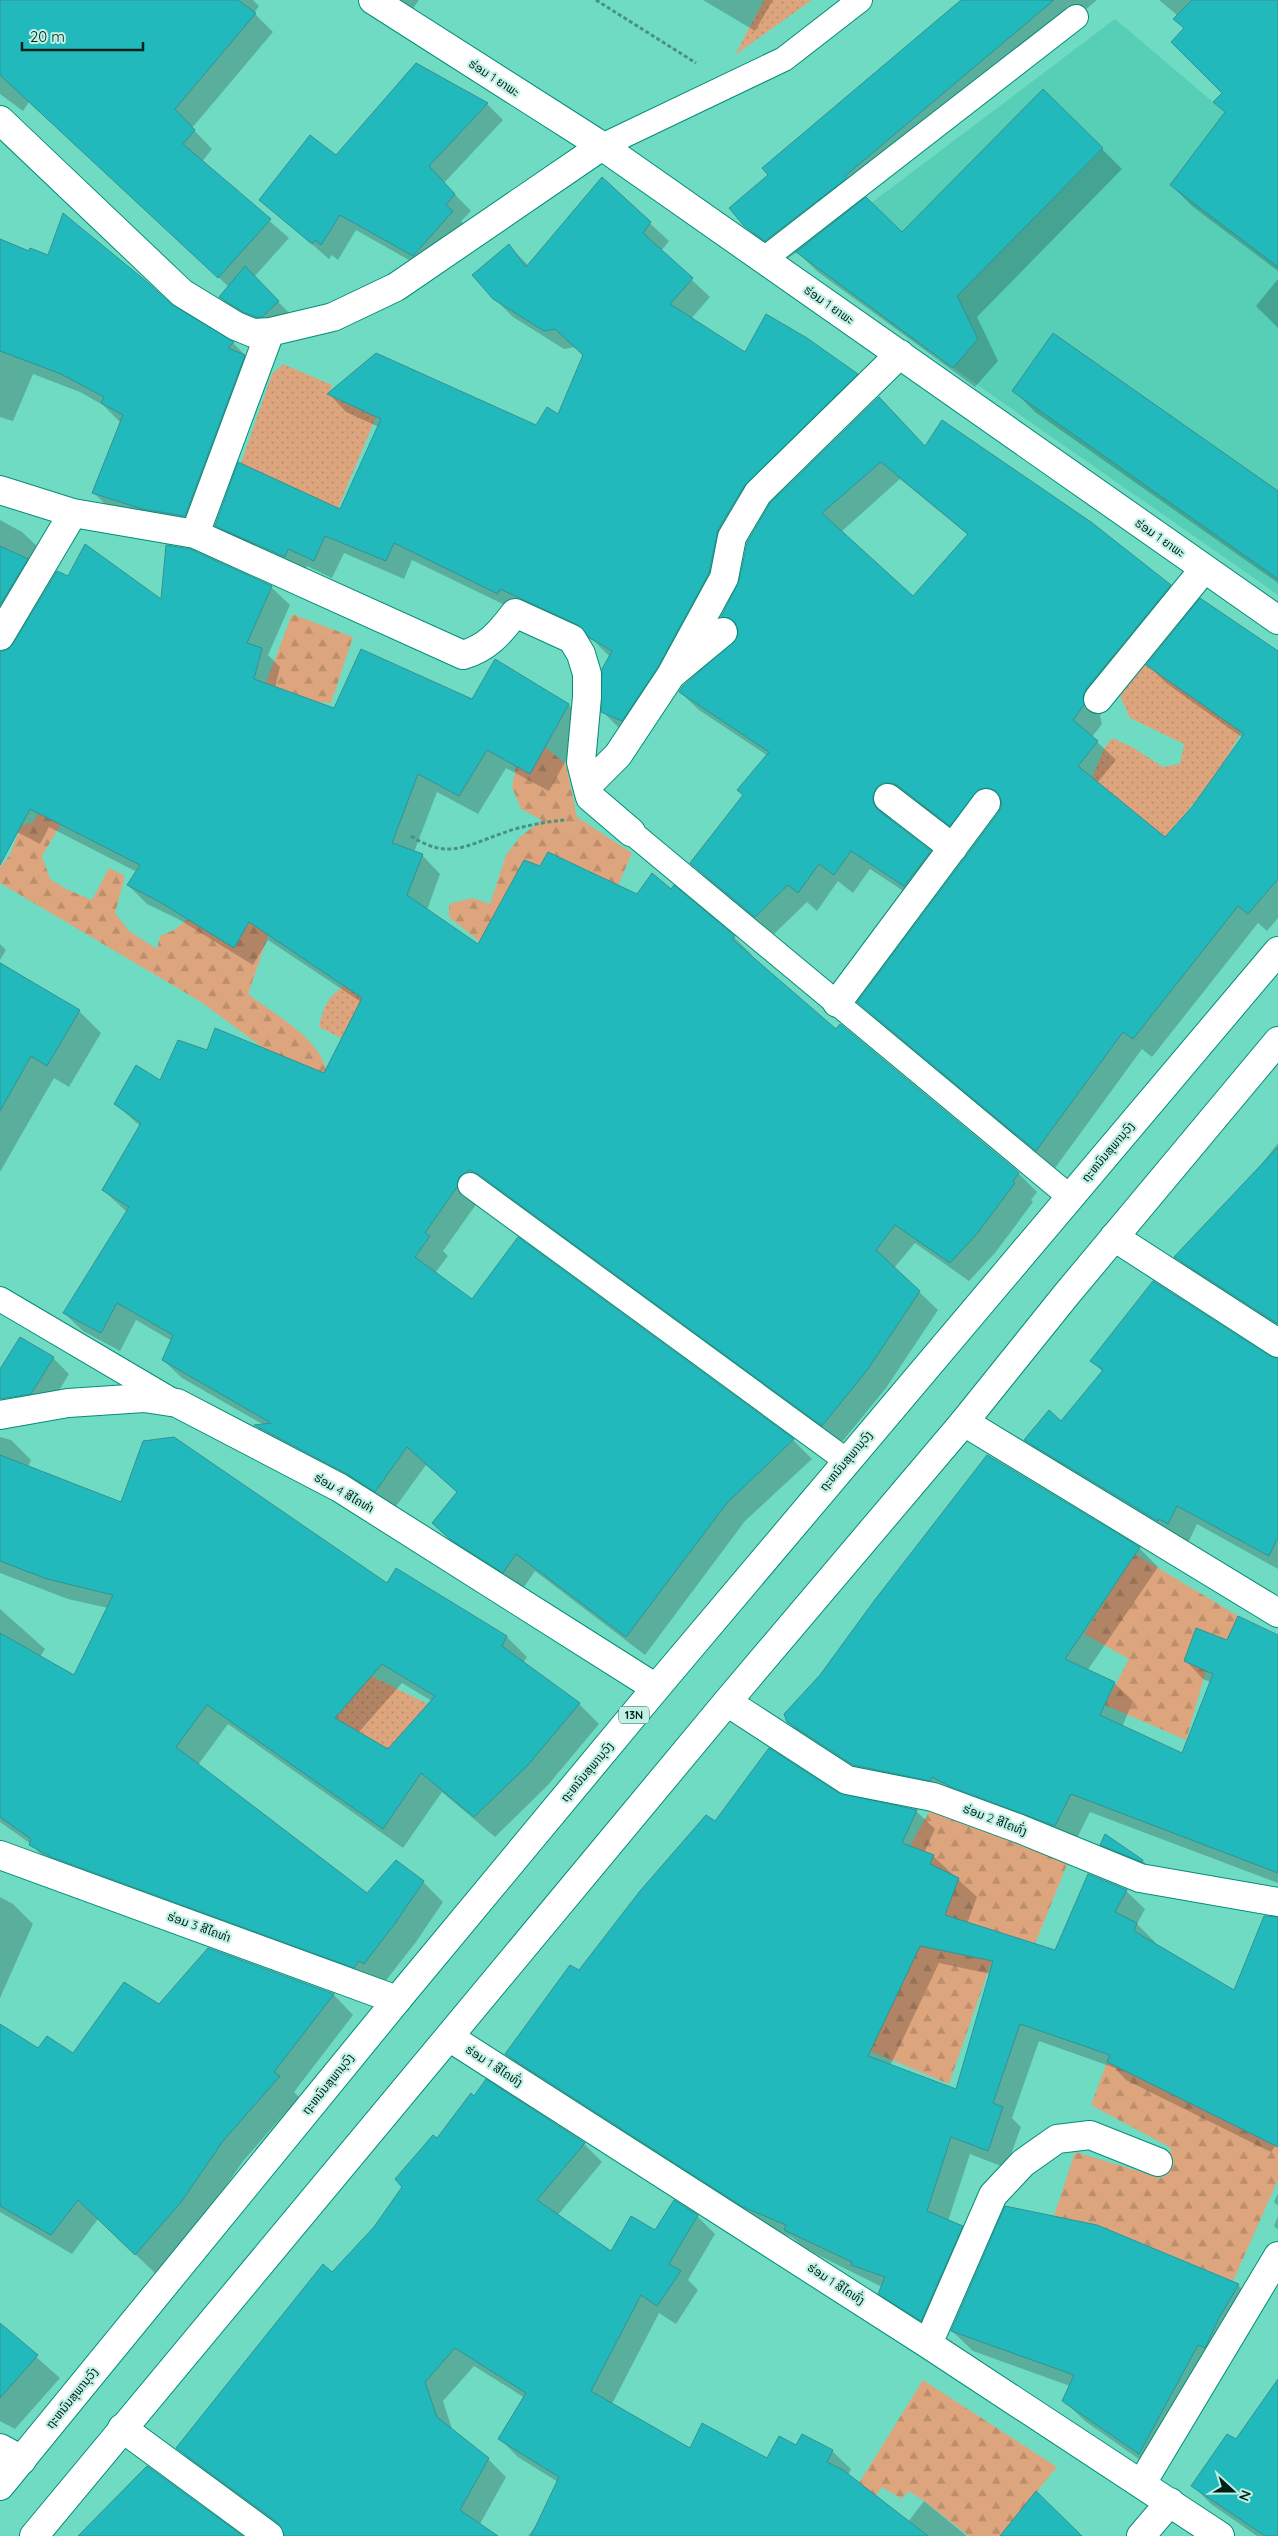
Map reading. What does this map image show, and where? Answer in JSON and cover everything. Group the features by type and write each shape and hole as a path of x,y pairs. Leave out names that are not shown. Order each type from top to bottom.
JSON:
{"main road":[{"name":"ຮ່ອມ 1 ຍາພະ","path":"373,0 402,8 900,354 1278,620"},
{"path":"0,120 182,293 236,326 253,333 270,332 333,317 396,287 602,146"},
{"path":"195,534 270,332"},
{"path":"587,786 618,755 671,675 724,578 732,536 758,493 900,354"},
{"path":"0,490 73,512 195,534 463,655 478,651 498,636 515,614 572,639 581,654 587,674 581,762 590,797 631,832"},
{"path":"0,636 73,512"},
{"path":"1098,699 1204,568"},
{"path":"671,675 723,632"},
{"path":"888,798 953,848"},
{"path":"837,1003 986,803"},
{"name":"ຖະຫນົນສຸພານຸວົງ","path":"0,2486 11,2454 397,2000 846,1461 1278,950"},
{"path":"34,2536 727,1702 964,1422 1114,1237 1278,1041"},
{"path":"1114,1237 1278,1343"},
{"name":"ຮ່ອມ 4 ສີໄຄທ່າ","path":"0,1415 87,1401 144,1398 177,1403 340,1488 656,1688"},
{"path":"964,1422 1278,1613"},
{"name":"ຮ່ອມ 2 ສີໄຄທົ່ງ","path":"727,1702 848,1780 933,1797 1020,1829 1140,1878 1278,1902"},
{"name":"ຮ່ອມ 3 ສີໄຄທ່າ","path":"1,1854 397,2000"},
{"name":"ຮ່ອມ 1 ສີໄຄທົ່ງ","path":"449,2037 928,2344 1220,2536"},
{"path":"928,2344 993,2195 1023,2163 1056,2139 1090,2135 1158,2162"},
{"path":"1142,2483 1278,2256"},
{"path":"122,2428 269,2536"},
{"path":"1140,2536 1170,2502"}],"lane":[{"path":"602,146 784,59 860,0"},
{"path":"763,260 1076,17"},
{"path":"631,832 1070,1197"},
{"path":"470,1186 846,1461"},
{"path":"0,1299 177,1403"}],"path":[{"path":"596,0 730,85"},
{"path":"411,836 428,847 459,849 505,832 568,820"}],"shaded area":[{"path":"1115,19 1278,157 1278,595 916,342 801,256"}],"green space":[{"path":"764,0 812,0 735,55"},
{"path":"283,364 332,385 328,395 376,417 338,508 264,524 254,546 231,543 225,522 233,486 272,374"},
{"path":"292,614 353,637 331,703 318,702 266,683"},
{"path":"1145,664 1241,732 1225,760 1206,787 1164,838 1092,778 1104,749 1112,738 1132,747 1163,767 1180,764 1184,744 1130,718 1120,696"},
{"path":"545,747 566,764 577,817 632,853 617,888 569,917 594,873 548,852 540,866 524,860 499,906 489,949 449,917 449,904 472,898 490,904 506,855 520,837 542,820 521,809 512,787 516,766"},
{"path":"65,771 71,807 42,856 50,879 66,889 92,900 109,868 125,876 115,913 129,931 157,949 160,936 174,930 188,919 235,947 264,895 272,924 248,994 285,1020 309,1041 325,1065 328,1079 303,1077 201,1002 0,883 0,867 10,855 21,826 33,822"},
{"path":"354,979 368,988 341,1038 319,1027 324,1010 330,999"},
{"path":"1135,1554 1238,1616 1227,1640 1196,1629 1184,1661 1206,1671 1186,1740 1105,1705 1129,1659 1084,1634"},
{"path":"371,1676 428,1704 388,1749 335,1718"},
{"path":"933,1805 1068,1862 1035,1944 1001,1934 949,2084 870,2051 920,1946 935,1931 959,1878 930,1864 933,1855 910,1846"},
{"path":"1107,2062 1278,2147 1278,2180 1233,2281 1098,2225 1054,2216 1075,2152 1162,2178 1171,2148 1091,2105"},
{"path":"923,2380 1057,2467 1000,2536 969,2536 923,2500 908,2491 902,2499 882,2487 859,2519 843,2509"}],"building":[{"path":"0,0 238,0 256,13 175,109 195,130 183,144 271,219 218,278 0,75"},
{"path":"961,0 1054,0 845,176 847,178 765,241 744,226 729,208 768,175 762,168"},
{"path":"1192,0 1278,0 1278,267 1170,185 1225,112 1213,102 1222,93 1171,42 1184,28 1173,19"},
{"path":"416,63 488,103 429,166 455,194 446,205 453,211 413,256 340,215 321,245 315,240 312,244 259,200 310,135 336,155"},
{"path":"1043,89 1103,148 957,296 978,339 953,368 796,252 866,197 902,232"},
{"path":"602,177 651,222 643,233 693,278 670,304 745,352 766,314 807,338 858,374 745,485 718,529 709,573 658,667 622,721 601,712 602,669 612,651 590,638 578,625 500,589 498,594 394,543 386,561 325,536 314,561 288,549 285,557 215,526 238,462 340,509 381,419 327,394 376,353 536,425 547,407 558,414 583,355 555,329 544,331 493,299 472,275 509,244 526,267"},
{"path":"63,213 171,304 234,342 228,348 245,355 185,516 142,509 92,493 123,415 101,403 104,397 61,374 0,351 0,239 29,251 30,248 48,255"},
{"path":"245,266 279,301 262,317 256,317 243,312 219,297"},
{"path":"1053,333 1278,491 1278,579 1012,391"},
{"path":"879,397 925,446 942,420 1091,522 1171,585 1086,689 1083,697 1084,705 1073,720 1098,741 1078,766 1165,837 1192,807 1244,734 1146,665 1200,598 1278,651 1278,879 1248,914 1238,906 1133,1039 1123,1032 1036,1151 857,1002 999,812 1002,804 996,791 988,788 979,789 950,826 897,785 883,783 876,788 873,803 878,810 931,851 904,886 851,851 834,875 819,864 798,893 788,885 755,917 690,863 743,795 737,790 769,752 679,692 683,686 737,638 738,630 735,622 729,618 721,617 739,581 747,543 770,503","holes":["881,462 968,534 913,596 822,513"]},
{"path":"85,544 161,599 166,545 190,549 272,586 247,643 262,648 254,679 334,708 361,649 472,699 495,659 569,704 530,774 487,750 459,796 418,774 392,843 423,854 407,895 478,944 524,860 540,866 548,852 637,894 652,873 671,889 674,885 735,936 732,939 836,1029 840,1024 1019,1173 1013,1181 1015,1183 976,1235 950,1263 895,1225 876,1250 920,1291 868,1369 822,1426 478,1174 469,1170 459,1177 457,1187 425,1233 430,1236 415,1257 472,1299 518,1237 794,1439 727,1503 626,1637 516,1554 503,1573 451,1540 432,1523 457,1492 407,1447 375,1492 347,1474 254,1425 271,1423 162,1360 173,1335 117,1303 101,1333 63,1313 129,1207 102,1190 141,1123 114,1104 136,1065 160,1080 178,1040 207,1050 215,1028 324,1073 362,998 249,922 234,948 160,902 127,885 140,865 30,809 0,865 0,652 7,650 13,644 57,571 68,576"},
{"path":"0,546 28,559 0,605"},
{"path":"0,963 80,1010 47,1066 31,1056 0,1111"},
{"path":"1278,1147 1278,1324 1174,1257"},
{"path":"1153,1281 1270,1356 1278,1358 1278,1537 1269,1556 1177,1506 1168,1524 1159,1519 1158,1521 1024,1440 1049,1410 1061,1421 1103,1370 1090,1361"},
{"path":"20,1337 54,1357 31,1394 0,1399 0,1369"},
{"path":"174,1437 387,1583 396,1568 507,1636 502,1646 580,1703 528,1765 474,1817 421,1773 383,1829 207,1705 176,1747 367,1893 396,1860 424,1881 364,1964 359,1961 354,1968 51,1857 29,1845 31,1839 0,1817 0,1633 74,1675 113,1595 47,1579 0,1561 0,1455 121,1502 143,1441","holes":["382,1664 435,1696 388,1749 335,1718"]},
{"path":"987,1455 1140,1547 1065,1659 1115,1682 1100,1715 1182,1753 1213,1674 1184,1661 1196,1628 1227,1640 1238,1616 1278,1635 1278,1873 1071,1794 1055,1826 951,1787 932,1777 930,1781 853,1765 787,1722 784,1714 820,1675 874,1601"},
{"path":"769,1748 839,1793 917,1810 902,1843 934,1855 930,1864 959,1878 945,1915 1055,1950 1088,1874 1127,1890 1115,1912 1137,1923 1134,1931 1234,1990 1264,1916 1278,1917 1278,2147 1107,2062 1110,2055 1020,2024 993,2103 1003,2107 988,2151 951,2137 927,2211 963,2226 921,2321 878,2294 885,2277 851,2265 852,2262 784,2230 786,2225 743,2207 505,2054 570,1965 579,1970 640,1891 706,1815 715,1821","holes":["920,1946 993,1961 956,2089 868,2056"]},
{"path":"1105,1834 1143,1860 1142,1862 1100,1845"},
{"path":"208,1948 334,1994 274,2072 280,2076 223,2141 182,2201 135,2255 78,2200 51,2235 0,2206 0,2024 38,2048 47,2036 73,2053 124,1982 159,2004"},
{"path":"486,2079 585,2143 537,2200 611,2251 631,2216 655,2230 674,2200 698,2215 669,2264 681,2271 657,2306 641,2295 591,2391 690,2448 702,2423 767,2458 779,2436 796,2445 802,2434 833,2450 827,2462 843,2470 928,2536 531,2536 559,2477 498,2439 526,2393 455,2348 425,2382 437,2417 489,2458 460,2510 498,2536 284,2536 278,2523 176,2448 323,2264 332,2272 374,2227 402,2187 395,2179 433,2135 437,2138 471,2093 474,2096"},
{"path":"1005,2206 1097,2225 1239,2284 1219,2318 1205,2348 1198,2345 1139,2454 1062,2401 1074,2375 951,2331"},
{"path":"0,2323 38,2355 0,2398"},
{"path":"1278,2379 1278,2536 1265,2536 1191,2486 1227,2434 1236,2439"},
{"path":"147,2466 243,2536 78,2536"},
{"path":"1036,2491 1082,2536 1000,2536"}]}
